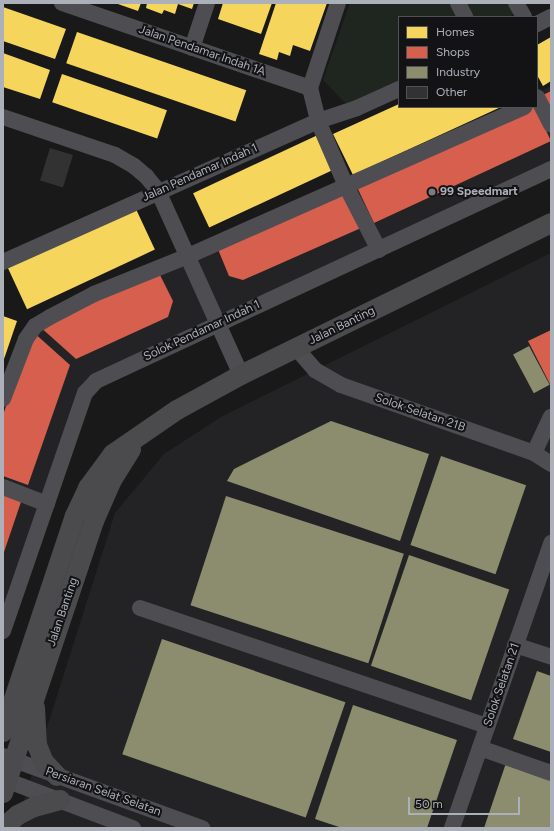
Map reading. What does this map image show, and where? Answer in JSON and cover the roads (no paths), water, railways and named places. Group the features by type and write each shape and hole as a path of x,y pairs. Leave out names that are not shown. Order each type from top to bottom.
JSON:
{"main road":[{"name":"Jalan Banting","path":"3,732 67,537 88,488 113,454 139,438 177,410 241,375 297,349 551,223"},
{"name":"Jalan Banting","path":"4,784 8,758 35,692 96,515 112,480 139,438"},
{"path":"35,692 34,724 37,745 44,762 57,776"},
{"path":"3,828 18,815 34,807 60,800"}],"street":[{"name":"Jalan Pendamar Indah 1A","path":"62,3 80,6 192,48 310,88"},
{"path":"192,48 207,3"},
{"path":"338,3 310,88 318,121 346,186 379,250"},
{"path":"458,3 464,16"},
{"path":"516,3 523,16"},
{"path":"538,24 551,17"},
{"name":"Jalan Pendamar Indah 1","path":"3,262 158,191 318,121 356,108 398,89"},
{"path":"538,100 551,125"},
{"path":"3,399 18,357 35,326 94,294 188,256 522,108"},
{"path":"3,117 115,155 134,166 158,191 219,323 241,375"},
{"name":"Solok Pendamar Indah 1","path":"3,631 86,393 96,381 551,169"},
{"name":"Solok Selatan 21B","path":"297,349 315,370 342,385 534,453 551,464"},
{"path":"534,453 551,418"},
{"path":"3,487 47,504"},
{"name":"Solok Selatan 21","path":"452,828 551,543"},
{"path":"140,608 488,726"},
{"path":"515,646 551,658"},
{"path":"480,748 551,773"},
{"name":"Persiaran Selat Selatan","path":"8,758 202,828"},
{"name":"Persiaran Selat Selatan","path":"4,784 60,800 115,825 134,828"}],"place":[{"name":"99 Speedmart","path":"432,192"}]}
